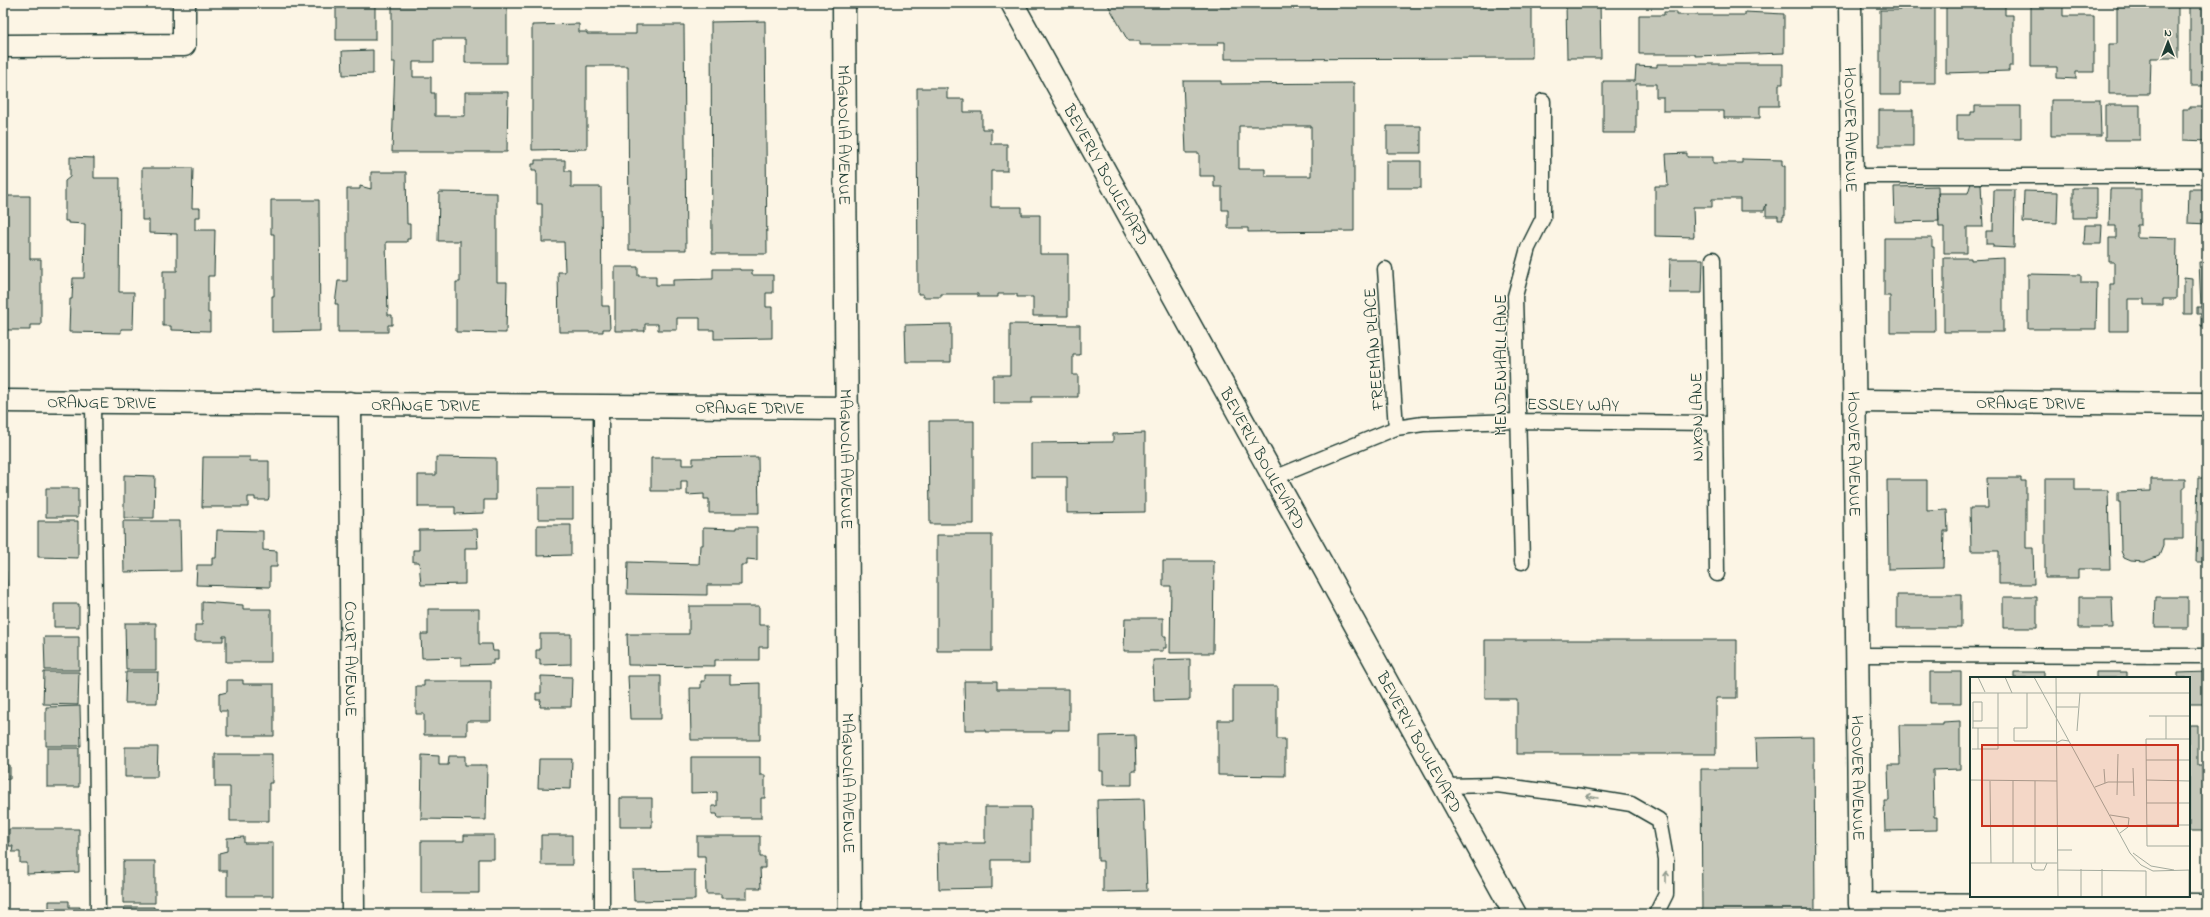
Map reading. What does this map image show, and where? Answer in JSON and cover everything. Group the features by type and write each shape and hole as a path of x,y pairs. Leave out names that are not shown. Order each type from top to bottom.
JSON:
{"street":[{"path":"3,46 184,45 184,3"},
{"name":"MAGNOLIA AVENUE","path":"844,3 848,408 850,914"},
{"name":"BEVERLY BOULEVARD","path":"1012,3 1515,914"},
{"name":"HOOVER AVENUE","path":"1850,3 1860,909"},
{"name":"ORANGE DRIVE","path":"1855,401 2207,404"},
{"name":"ORANGE DRIVE","path":"3,402 350,403 848,408"},
{"name":"COURT AVENUE","path":"350,403 353,914"},
{"path":"1860,909 2207,906"}],"lane":[{"name":"MENDENHALL LANE","path":"1522,562 1517,421 1515,296 1528,248 1543,218 1543,101"},
{"path":"1852,176 2207,176"},
{"name":"NIXON LANE","path":"1712,259 1717,574"},
{"name":"FREEMAN PLACE","path":"1385,268 1396,428"},
{"path":"92,403 98,914"},
{"path":"601,406 602,914"},
{"name":"ESSLEY WAY","path":"1274,478 1396,428 1423,424 1517,421 1714,423"},
{"path":"1857,655 2207,656"},
{"path":"1444,786 1497,785 1582,796 1631,804 1659,820 1666,859 1666,894 1656,914"}],"building":[{"path":"336,3 375,3 375,40 336,40"},
{"path":"392,3 507,3 507,63 465,63 465,39 434,39 434,62 413,62 413,77 431,77 431,93 435,93 435,116 465,116 465,92 508,92 507,152 392,152 395,62 392,62"},
{"path":"1107,3 1231,3 1231,7 1246,7 1246,3 1532,3 1532,58 1225,59 1225,42 1218,42 1218,45 1140,45 1140,41 1128,41"},
{"path":"1566,3 1600,3 1601,58 1567,58"},
{"path":"1935,3 1935,83 1900,83 1900,95 1880,95 1880,10 1900,10 1900,4"},
{"path":"1973,3 1988,3 1988,6 2003,3 2003,6 2005,5 2005,15 2013,15 2013,66 2009,66 2009,71 1946,73 1946,6 1973,5"},
{"path":"2031,3 2063,3 2063,16 2094,16 2094,72 2076,72 2076,79 2057,78 2057,67 2031,67"},
{"path":"2131,3 2153,4 2153,7 2178,7 2178,58 2151,58 2150,94 2109,94 2109,44 2117,44 2117,7 2131,7"},
{"path":"2190,3 2207,3 2207,86 2190,86"},
{"path":"1664,12 1677,12 1677,15 1745,15 1745,12 1784,14 1784,53 1695,56 1695,54 1639,54 1639,15 1664,15"},
{"path":"765,21 767,254 712,254 711,22"},
{"path":"579,24 579,32 587,32 587,34 636,34 636,25 684,25 686,250 629,250 628,66 587,66 587,149 532,150 532,25"},
{"path":"373,50 373,74 343,75 342,51"},
{"path":"1657,64 1783,64 1783,84 1779,84 1779,106 1760,106 1760,118 1724,118 1724,111 1663,111 1663,97 1656,97 1656,84 1636,84 1636,133 1603,133 1603,81 1635,81 1636,66 1657,67"},
{"path":"1183,81 1221,81 1221,84 1354,83 1354,231 1248,232 1248,228 1228,228 1228,210 1222,210 1222,187 1214,187 1214,176 1199,176 1199,153 1186,153","holes":["1239,126 1311,126 1311,176 1265,176 1265,169 1239,169"]},
{"path":"917,88 947,88 947,99 964,99 964,112 982,112 982,129 991,129 991,144 1007,144 1007,171 991,171 991,207 1022,207 1022,215 1040,215 1040,254 1068,254 1068,316 1033,316 1033,297 1017,297 1017,294 998,294 998,297 978,297 978,294 941,294 941,297 923,297 923,294 918,294"},
{"path":"2051,100 2100,100 2101,136 2051,136"},
{"path":"2105,105 2140,105 2140,140 2105,140"},
{"path":"1975,106 2021,106 2021,139 1957,139 1957,115 1971,115 1971,112 1975,112"},
{"path":"2190,107 2207,107 2207,141 2183,140 2183,109 2190,109"},
{"path":"1879,110 1913,110 1913,146 1879,146"},
{"path":"1387,126 1421,126 1421,153 1387,153"},
{"path":"1687,153 1687,157 1713,157 1713,163 1742,163 1742,159 1782,160 1782,166 1785,166 1785,216 1783,216 1783,220 1778,220 1778,216 1766,216 1766,204 1764,211 1740,211 1740,199 1712,199 1712,207 1693,207 1694,237 1655,236 1655,186 1668,186 1666,154"},
{"path":"70,157 94,158 94,178 120,178 119,292 134,292 133,329 121,329 121,333 69,332 70,299 72,299 73,278 84,278 85,224 68,223 68,221 65,221 65,181 70,177"},
{"path":"535,160 565,160 565,171 571,171 571,187 601,187 602,306 609,306 610,329 603,329 603,332 559,332 558,272 565,272 564,242 542,242 542,204 537,204 537,174 536,170 532,170 532,164 535,164"},
{"path":"1386,161 1421,161 1421,188 1386,188"},
{"path":"142,168 193,168 192,208 200,208 200,217 195,217 195,230 215,230 214,276 208,276 208,313 210,313 210,331 171,330 171,326 163,326 163,271 177,271 177,234 149,233 149,220 142,220"},
{"path":"371,172 406,172 407,224 410,224 410,239 407,239 407,242 386,242 388,315 392,315 392,325 388,325 388,332 338,332 338,304 335,304 338,281 347,281 347,189 360,189 360,186 371,189"},
{"path":"1971,183 1981,183 1983,227 1967,227 1967,253 1944,253 1944,227 1939,227 1938,193 1968,193"},
{"path":"1938,186 1939,221 1895,222 1894,187"},
{"path":"2073,188 2097,188 2097,218 2073,218"},
{"path":"2110,189 2141,189 2141,225 2137,225 2137,237 2177,238 2176,299 2163,299 2163,305 2144,305 2144,299 2128,299 2128,331 2110,331 2110,284 2114,284 2114,262 2109,262 2109,238 2116,238 2116,226 2109,226"},
{"path":"2189,189 2207,189 2207,224 2188,223"},
{"path":"1994,190 2015,190 2014,248 1993,247 1993,244 1986,244 1986,231 1993,231"},
{"path":"2024,191 2058,192 2057,223 2023,222"},
{"path":"439,192 497,193 497,282 507,282 506,333 456,332 456,282 460,282 460,241 438,241"},
{"path":"3,196 30,196 30,259 41,259 41,325 30,325 30,330 3,330"},
{"path":"271,200 319,200 320,331 272,332 272,296 274,296 274,234 271,234"},
{"path":"2085,225 2102,225 2101,244 2084,244"},
{"path":"1884,238 1932,238 1932,247 1934,247 1935,332 1890,332 1890,296 1884,296"},
{"path":"2203,256 2207,256 2207,326 2201,326 2201,314 2197,314 2197,307 2201,307 2199,262 2203,262"},
{"path":"1944,258 1971,258 1971,260 2003,258 2003,332 1944,332"},
{"path":"1670,259 1703,259 1702,293 1669,293"},
{"path":"615,267 638,267 638,276 656,276 656,285 673,285 673,280 713,279 713,269 752,270 752,275 773,275 773,293 766,293 766,307 772,307 772,338 714,339 714,330 700,330 700,318 677,318 677,330 658,330 658,324 645,324 645,331 615,331"},
{"path":"2028,274 2081,275 2081,283 2097,283 2096,329 2028,329"},
{"path":"2184,277 2192,278 2192,314 2184,314"},
{"path":"951,324 951,362 906,362 905,325"},
{"path":"1010,324 1080,325 1080,355 1073,355 1073,375 1078,375 1078,397 1032,397 1032,403 993,403 993,375 1010,375"},
{"path":"929,421 974,421 974,524 930,524"},
{"path":"1145,433 1145,512 1067,513 1067,477 1031,477 1031,443 1113,442 1113,434"},
{"path":"203,457 250,457 250,461 269,461 268,500 255,500 255,497 248,497 248,507 202,507"},
{"path":"436,457 496,458 496,500 484,500 484,513 455,514 455,507 418,507 418,475 436,475"},
{"path":"758,457 759,513 709,513 709,499 704,499 704,494 687,495 687,481 681,481 681,491 651,491 651,458 682,458 682,465 693,465 693,458"},
{"path":"124,475 155,476 154,518 124,518"},
{"path":"1987,478 2021,478 2021,481 2026,481 2026,548 2033,548 2034,584 1999,584 1999,551 1971,551 1970,508 1988,508"},
{"path":"2045,478 2075,478 2075,490 2108,490 2110,569 2078,569 2078,578 2045,578"},
{"path":"2198,478 2207,478 2207,562 2196,562"},
{"path":"2151,479 2185,479 2185,488 2183,488 2183,539 2163,539 2163,546 2159,556 2144,562 2131,561 2124,558 2121,551 2120,502 2118,502 2118,492 2151,491"},
{"path":"1887,480 1927,480 1927,511 1947,510 1948,531 1944,531 1943,568 1888,569"},
{"path":"46,488 78,488 78,517 46,517"},
{"path":"538,488 573,488 573,519 538,519"},
{"path":"38,521 78,521 78,558 38,557"},
{"path":"123,521 180,521 181,571 124,572"},
{"path":"537,525 571,525 571,555 537,556"},
{"path":"736,527 757,527 757,560 747,559 747,565 741,565 741,585 707,585 707,595 627,594 628,562 699,564 700,545 703,545 703,528 736,529"},
{"path":"477,529 478,548 465,548 465,584 421,585 419,562 413,562 413,550 419,550 419,530"},
{"path":"217,530 263,531 263,550 277,551 277,567 270,567 270,587 196,585 197,565 212,565 212,558 216,558"},
{"path":"937,535 992,535 992,651 937,651"},
{"path":"1163,561 1214,561 1213,653 1170,653 1171,586 1163,586"},
{"path":"3,571 6,571 7,586 3,586"},
{"path":"1897,595 1961,595 1961,628 1897,628"},
{"path":"2003,597 2037,597 2037,628 2003,628"},
{"path":"2079,597 2112,597 2113,628 2079,628"},
{"path":"2156,597 2188,597 2188,628 2155,628"},
{"path":"202,602 243,605 243,609 271,609 271,662 226,662 226,636 223,636 223,641 195,641 195,625 202,625"},
{"path":"54,604 79,604 79,627 54,627"},
{"path":"689,606 759,606 759,625 768,625 768,647 759,647 759,660 715,660 715,666 628,665 627,634 689,634"},
{"path":"428,609 479,609 479,644 492,644 493,651 498,651 498,660 493,660 493,664 461,665 461,657 422,658 421,634 428,634"},
{"path":"1125,618 1163,618 1163,636 1166,636 1166,648 1163,648 1163,651 1124,651"},
{"path":"125,623 156,623 156,670 126,670"},
{"path":"540,634 571,634 571,664 540,665 540,659 536,659 536,650 540,650"},
{"path":"44,637 79,637 79,670 45,670"},
{"path":"1485,640 1737,640 1737,698 1716,698 1716,754 1517,754 1517,699 1485,699"},
{"path":"1190,659 1190,700 1154,701 1153,660"},
{"path":"44,672 79,672 78,705 43,704"},
{"path":"126,672 158,672 157,703 125,703"},
{"path":"1930,672 1961,672 1961,703 1930,703"},
{"path":"2014,672 2044,672 2044,677 2014,677"},
{"path":"2096,672 2127,672 2127,677 2096,677"},
{"path":"2207,672 2207,704 2190,704 2190,677 2178,677 2178,673"},
{"path":"705,675 730,675 730,684 760,683 760,740 691,740 690,688 701,688 701,681 705,681"},
{"path":"541,676 572,677 571,707 540,707 541,700 536,700 536,693 541,693"},
{"path":"628,676 661,676 661,719 630,719"},
{"path":"227,680 243,680 243,684 274,684 274,736 227,736 227,711 220,711 219,709 219,694 227,692"},
{"path":"424,681 491,681 491,721 467,721 467,735 424,735 424,714 416,714 416,686 424,686"},
{"path":"964,681 997,681 997,689 1069,689 1069,730 1052,730 1052,732 985,732 985,730 965,730"},
{"path":"1233,686 1277,686 1277,739 1285,739 1285,776 1218,775 1218,720 1233,720"},
{"path":"80,706 81,746 46,746 46,707"},
{"path":"1960,721 1960,769 1933,770 1934,817 1937,817 1937,830 1885,831 1884,801 1889,801 1888,765 1900,765 1899,725 1943,725 1943,722"},
{"path":"2190,725 2198,725 2198,765 2207,765 2207,831 2190,831"},
{"path":"1135,735 1136,771 1132,771 1132,785 1103,785 1103,771 1100,771 1100,736"},
{"path":"1814,737 1815,914 1702,914 1701,769 1757,769 1756,738"},
{"path":"125,747 158,747 157,777 125,777"},
{"path":"47,748 79,748 79,787 47,787"},
{"path":"3,754 5,765 10,765 10,779 4,779 4,791"},
{"path":"215,754 272,754 272,783 269,783 269,821 230,821 230,787 215,787"},
{"path":"422,755 439,756 439,765 448,765 449,756 465,756 465,765 487,765 486,820 421,819"},
{"path":"691,757 760,757 760,775 765,775 765,798 761,798 761,818 718,818 717,814 712,814 712,806 717,806 717,792 691,793"},
{"path":"539,759 572,759 571,789 538,788"},
{"path":"620,798 652,798 652,827 620,827"},
{"path":"1144,799 1147,891 1103,892 1103,861 1098,861 1097,800"},
{"path":"985,807 1031,807 1031,860 992,860 992,888 939,889 938,843 985,843"},
{"path":"9,829 79,829 79,872 27,874 27,863 20,863 20,852 12,852 13,846 9,846"},
{"path":"464,835 494,835 494,859 479,859 479,893 421,893 421,841 464,841"},
{"path":"541,835 572,835 572,865 541,865"},
{"path":"697,836 760,836 760,857 765,857 765,868 760,868 761,888 747,888 747,898 721,898 721,894 706,894 705,856 697,856"},
{"path":"244,837 244,843 273,843 273,896 227,896 227,871 219,871 219,853 227,851 227,838"},
{"path":"123,861 155,861 155,903 123,903"},
{"path":"695,870 695,900 634,901 633,871"},
{"path":"49,901 69,901 69,907 80,907 80,914 49,914"},
{"path":"124,907 154,907 154,914 124,914"},
{"path":"762,913 762,914 688,914"}]}
